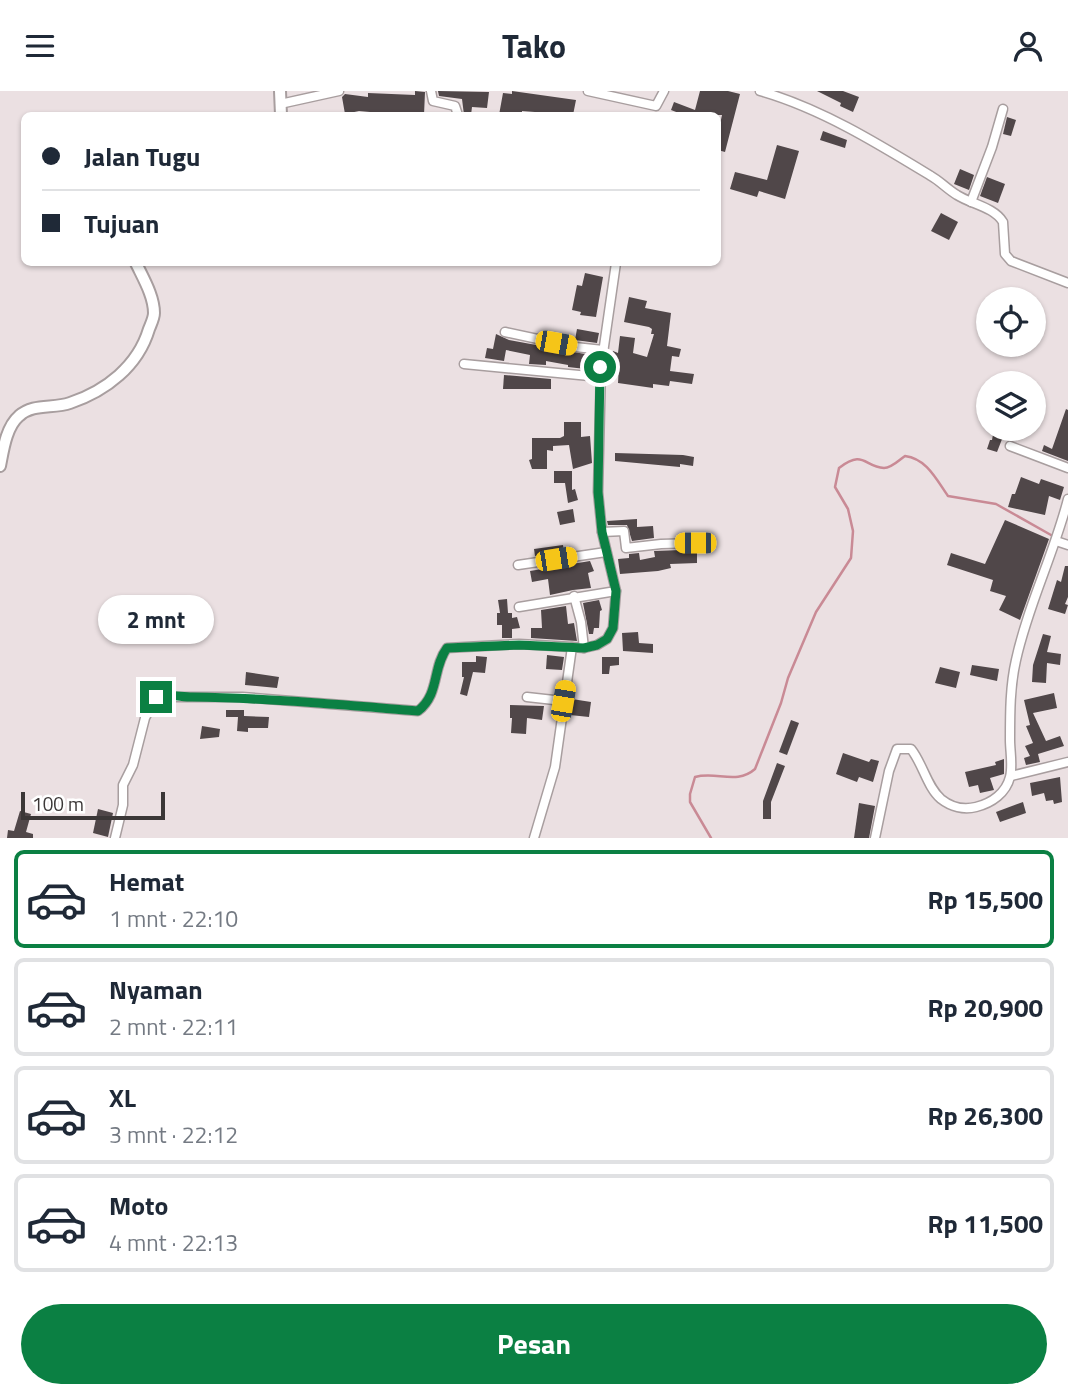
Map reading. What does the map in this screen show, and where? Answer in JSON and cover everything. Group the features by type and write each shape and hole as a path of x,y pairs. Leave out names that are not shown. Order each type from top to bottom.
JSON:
{"main road":[{"path":"279,91 280,110"},
{"path":"0,466 5,442 15,418 27,409 68,404 97,391 121,376 144,346 154,314 149,291 137,266"}],"street":[{"path":"280,110 339,91"},
{"path":"431,91 433,101 455,106 456,112"},
{"path":"588,91 656,106"},
{"path":"656,112 656,106 664,91"},
{"path":"760,91 811,110 848,128 933,177 957,195 1000,217 1004,228 1005,254 1011,261 1068,283"},
{"path":"971,202 1003,109"},
{"path":"114,838 123,805 123,785 133,765 145,718 156,697 242,697 418,711 428,703 447,648 519,645 584,648 607,639 613,628 616,591 602,532 598,492 600,377 616,266"},
{"path":"505,332 603,350"},
{"path":"464,364 600,377"},
{"path":"1010,446 1068,468"},
{"path":"875,838 889,771 897,749 911,749 934,791 956,807 970,808 995,800 1002,793 1011,776 1010,696 1015,663 1026,618 1056,541 1068,499"},
{"path":"602,532 624,531 626,548 695,543"},
{"path":"1056,541 1068,545"},
{"path":"518,565 606,552"},
{"path":"519,607 616,591"},
{"path":"574,596 584,648"},
{"path":"534,838 555,767 572,647"},
{"path":"527,697 563,701"},
{"path":"1011,776 1068,762"}],"building":[{"path":"415,91 425,92 424,112 345,112 342,97 345,94 368,97 368,93 415,95"},
{"path":"438,91 489,92 487,108 472,107 471,112 464,112 462,99 439,96"},
{"path":"512,91 576,100 574,112 500,112 503,93 512,94"},
{"path":"700,91 740,94 725,152 721,151 721,112 671,110 674,102 695,110"},
{"path":"817,91 843,91 859,97 853,112"},
{"path":"1007,117 1016,120 1011,136 1003,134"},
{"path":"823,131 847,140 845,148 820,140"},
{"path":"777,145 799,151 785,199 759,191 757,197 730,189 735,172 767,180"},
{"path":"960,169 974,175 969,190 954,184"},
{"path":"987,177 1005,184 998,203 980,196"},
{"path":"941,213 958,222 949,240 931,231"},
{"path":"585,273 603,277 596,317 580,315 581,312 572,310 577,285 582,286"},
{"path":"629,297 647,301 645,308 671,313 667,346 681,349 679,357 672,356 670,371 694,374 692,384 670,381 669,386 653,384 653,388 618,383 619,364 610,360 613,351 618,353 620,336 635,338 633,353 647,357 654,334 651,334 652,329 649,327 624,322"},
{"path":"577,329 599,333 597,343 575,340"},
{"path":"496,334 509,340 596,356 594,370 546,361 546,365 529,364 530,355 506,350 504,361 485,358 487,348 493,349"},
{"path":"504,375 551,379 551,389 503,389"},
{"path":"1066,409 1068,461 1042,451 1044,445 1052,449"},
{"path":"564,422 581,422 581,437 590,436 592,463 573,469 569,445 553,446 553,451 547,450 547,469 532,469 529,460 532,459 532,438 564,436"},
{"path":"990,441 1001,441 997,452 987,449"},
{"path":"615,453 694,457 693,466 680,464 680,467 615,461"},
{"path":"554,471 572,471 572,490 575,489 578,500 568,503 565,483 554,483"},
{"path":"1021,477 1039,484 1041,479 1064,487 1060,500 1049,496 1045,515 1008,507"},
{"path":"573,509 575,522 560,525 557,512"},
{"path":"637,519 637,527 653,526 654,538 632,541 627,525 608,525 607,521"},
{"path":"1005,520 1049,539 1020,620 999,610 1006,596 990,591 993,580 947,565 951,553 985,564"},
{"path":"563,545 564,552 535,556 534,549"},
{"path":"654,551 697,551 697,563 670,564 671,568 658,571 620,574 618,559 629,558 629,554 639,553 640,560 655,557"},
{"path":"590,561 594,571 588,573 591,588 550,595 548,579 532,582 530,571"},
{"path":"1065,566 1068,566 1068,597 1065,604 1068,605 1065,614 1048,609 1057,580 1061,582"},
{"path":"507,599 508,613 512,613 512,618 517,617 520,628 512,629 512,638 502,638 502,625 497,625 497,613 500,613 498,600"},
{"path":"599,600 602,610 599,628 594,628 593,634 589,634 583,603"},
{"path":"566,606 568,624 574,623 577,641 531,638 531,628 542,628 541,610"},
{"path":"638,632 639,643 653,644 653,653 623,651 622,633"},
{"path":"1043,634 1051,636 1047,652 1061,654 1060,665 1047,663 1046,683 1032,682 1033,665"},
{"path":"547,655 564,657 562,670 546,669"},
{"path":"476,656 487,657 485,673 473,672 467,696 460,694 464,677 462,662 476,662"},
{"path":"602,657 619,657 619,665 610,666 609,674 602,674"},
{"path":"972,665 999,669 997,681 970,675"},
{"path":"940,667 960,672 956,688 935,683"},
{"path":"246,672 279,677 277,688 245,685"},
{"path":"1054,693 1057,708 1033,713 1046,741 1060,736 1064,746 1038,754 1040,762 1026,765 1024,758 1030,756 1025,746 1033,743 1026,726 1030,725 1024,700"},
{"path":"572,699 591,702 589,717 570,715"},
{"path":"510,705 544,706 542,720 527,718 526,734 511,733"},
{"path":"226,710 244,710 244,716 269,717 268,728 237,731 238,717 226,717"},
{"path":"791,720 799,723 787,755 779,752"},
{"path":"202,726 220,729 219,737 200,739"},
{"path":"843,753 869,762 871,759 879,761 873,782 859,777 857,782 836,774"},
{"path":"1004,759 1004,774 990,778 994,790 980,793 978,785 969,787 965,772 996,765 995,762"},
{"path":"777,763 785,766 771,802 771,819 763,819 763,801"},
{"path":"1060,777 1062,802 1054,804 1053,800 1046,801 1044,793 1032,796 1030,783"},
{"path":"1023,802 1026,813 1000,822 996,812"},
{"path":"859,803 875,806 869,838 854,838"},
{"path":"98,809 113,813 108,837 93,833"},
{"path":"20,811 31,814 26,832 33,834 33,838 7,838 8,830 14,831"}],"waterway":[{"path":"711,838 690,802 695,777 734,777 748,774 755,769 788,678 816,612 851,558 853,531 848,509 835,487 839,468 859,459 877,467 887,468 905,456 913,458 925,465 948,496 996,504 1051,535"}],"route":[{"path":"156,697 242,697 418,711 428,703 447,648 519,645 584,648 607,639 613,628 616,591 599,514 600,367"}]}
